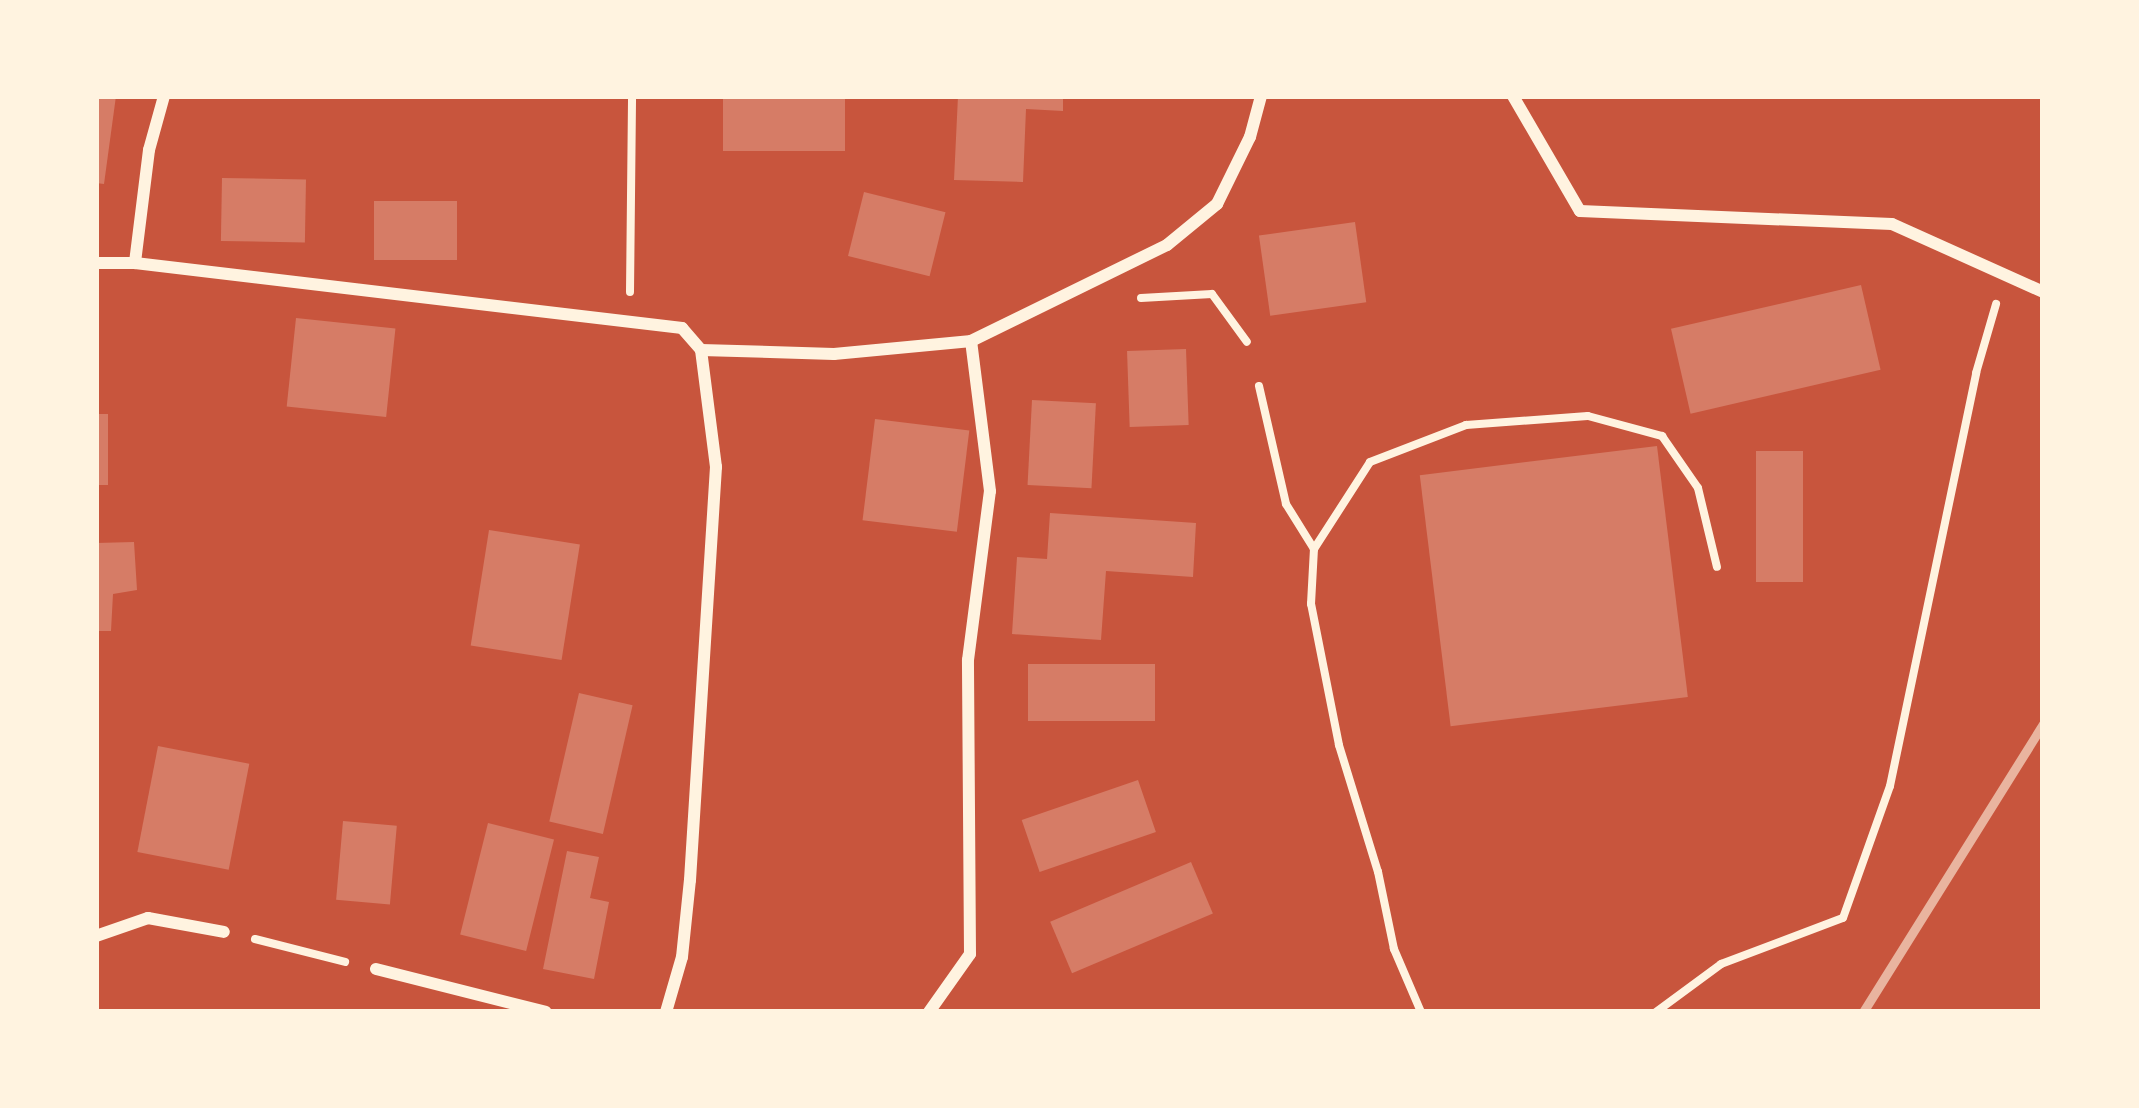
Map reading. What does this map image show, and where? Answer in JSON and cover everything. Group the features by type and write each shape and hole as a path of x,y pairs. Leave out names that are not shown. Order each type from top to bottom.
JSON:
{"street":[{"path":"135,262 148,150 164,96"},
{"path":"701,350 834,354 971,341 1167,245 1217,204 1250,137 1261,96"},
{"path":"1513,96 1580,211 1892,224 2043,292"},
{"path":"96,262 135,262 682,328 701,350 716,467 690,880 682,957 666,1012"},
{"path":"929,1012 970,954 968,660 990,491 971,341"},
{"path":"96,936 148,918 224,932"},
{"path":"376,969 545,1012"}],"path":[{"path":"630,321 632,96"},
{"path":"1656,1012 1721,964 1843,918 1890,786 1976,374 2004,275"},
{"path":"1126,300 1212,294 1247,342"},
{"path":"1259,386 1286,504 1314,549"},
{"path":"1421,1012 1394,949 1321,670 1311,604 1314,549 1370,462 1466,425 1588,416 1662,436 1699,488 1717,567"},
{"path":"224,932 376,969"}],"building":[{"path":"96,96 116,96 104,184 96,183"},
{"path":"723,96 845,96 845,151 723,151"},
{"path":"958,96 1063,96 1063,111 1026,109 1023,182 954,180"},
{"path":"222,178 306,179 305,242 221,241"},
{"path":"864,192 946,212 930,276 848,256"},
{"path":"374,201 457,201 457,260 374,260"},
{"path":"1355,222 1366,302 1270,316 1259,235"},
{"path":"1861,285 1881,370 1691,414 1671,329"},
{"path":"296,318 395,328 386,417 287,407"},
{"path":"1186,349 1189,425 1130,427 1127,351"},
{"path":"1032,400 1096,403 1091,488 1028,485"},
{"path":"96,414 108,414 108,485 96,485"},
{"path":"875,419 969,431 957,532 863,520"},
{"path":"1657,446 1688,697 1451,726 1420,475"},
{"path":"1756,451 1803,451 1803,582 1756,582"},
{"path":"1050,513 1196,523 1193,577 1106,571 1101,640 1012,634 1017,557 1047,559"},
{"path":"489,530 580,544 562,660 471,646"},
{"path":"134,542 137,590 113,594 111,631 96,631 96,543"},
{"path":"1028,664 1155,664 1155,721 1028,721"},
{"path":"579,693 633,705 603,834 549,822"},
{"path":"158,746 249,764 229,870 137,852"},
{"path":"1138,780 1156,832 1040,872 1022,820"},
{"path":"343,821 397,826 390,904 336,900"},
{"path":"488,823 554,839 526,951 460,935"},
{"path":"567,851 599,857 590,898 609,902 594,979 543,969"},
{"path":"1191,862 1213,914 1072,973 1050,922"}],"railway":[{"path":"1863,1012 2043,724"}]}
